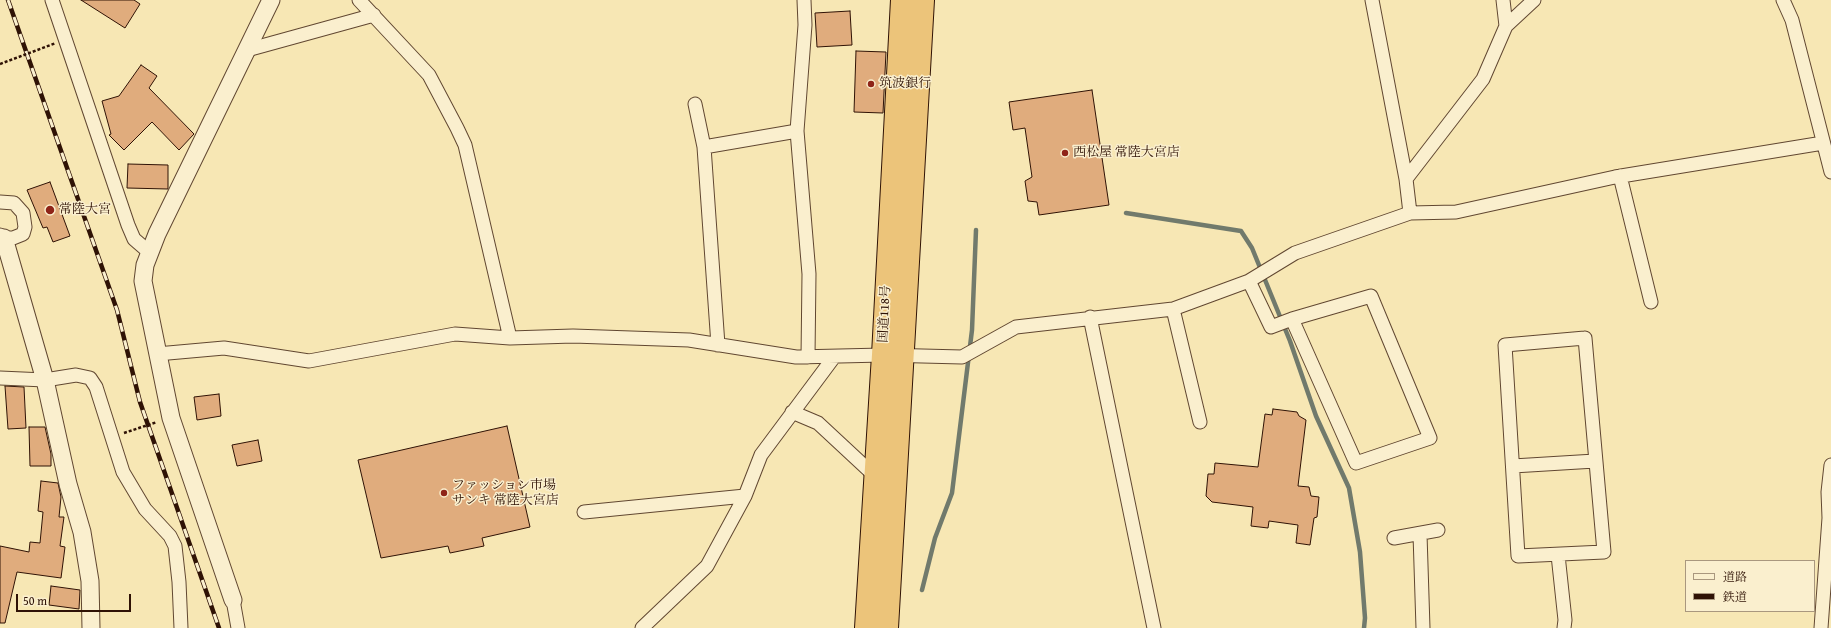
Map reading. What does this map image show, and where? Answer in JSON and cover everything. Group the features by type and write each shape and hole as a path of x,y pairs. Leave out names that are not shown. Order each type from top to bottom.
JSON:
{"highway":[{"name":"国道118号","path":"887,628 902,0"},
{"name":"国道118号","path":"866,628 875,476 893,355 923,0"}],"street":[{"path":"52,0 128,225 134,238 149,252"},
{"path":"238,628 233,600 171,418 143,281 145,265 149,252 271,0"},
{"path":"360,0 429,75 457,128 464,145 510,338"},
{"path":"804,0 805,25 797,131 809,274 808,357"},
{"path":"1372,0 1406,179 1410,213"},
{"path":"1503,0 1506,26"},
{"path":"1406,179 1484,79 1506,26 1534,0"},
{"path":"1783,0 1792,20 1831,172"},
{"path":"247,50 374,15"},
{"path":"695,104 704,147 718,345"},
{"path":"704,147 797,131"},
{"path":"157,354 224,348 309,361 455,334 510,338 573,336 688,340 796,357 893,355 962,357 1016,327 1090,317 1173,309 1249,281 1295,253 1410,213 1456,212 1620,176 1823,143"},
{"path":"1620,176 1652,302"},
{"path":"0,202 14,203 23,213 25,227 23,234 13,238 2,236 45,380 88,561 92,610 91,628"},
{"path":"1249,281 1271,327 1292,319 1371,296 1430,438 1356,463 1292,319"},
{"path":"1173,309 1200,422"},
{"path":"1090,317 1154,628"},
{"path":"1585,338 1604,552 1518,556 1513,466 1505,345 1585,338"},
{"path":"642,628 707,566 745,496 761,454 834,357"},
{"path":"0,378 45,380 76,376 90,378 96,387 123,472 145,509 170,536 175,546 182,614 181,628"},
{"path":"792,412 818,423 875,476"},
{"path":"1513,466 1595,461"},
{"path":"1821,628 1829,518 1828,492 1831,465"},
{"path":"584,512 745,496"},
{"path":"1394,538 1438,530"},
{"path":"1420,534 1423,628"},
{"path":"1558,555 1565,620 1564,628"}],"path":[{"path":"0,64 56,43"},
{"path":"112,437 171,418"}],"building":[{"path":"81,0 134,0 140,4 125,28"},
{"path":"850,11 852,45 817,47 815,13"},
{"path":"856,51 886,52 883,113 854,112"},
{"path":"141,65 157,76 149,88 194,134 179,150 152,122 124,150 109,135 111,134 102,101 119,96"},
{"name":"西松屋 常陸大宮店","path":"1092,90 1109,205 1039,215 1037,202 1028,201 1025,181 1032,177 1025,128 1013,130 1009,102"},
{"path":"128,164 168,165 168,189 127,188"},
{"path":"50,182 70,236 53,242 47,227 43,228 27,190"},
{"path":"5,386 24,387 26,428 8,429"},
{"path":"219,394 221,416 197,420 194,397"},
{"path":"1273,409 1297,412 1299,416 1306,420 1298,486 1309,487 1311,496 1319,497 1317,517 1314,518 1310,545 1296,543 1298,525 1269,521 1268,528 1251,526 1253,507 1212,502 1206,496 1208,474 1214,474 1215,463 1258,467 1265,414 1272,415"},
{"name":"ファッション市場 サンキ 常陸大宮店","path":"507,426 530,527 482,538 484,546 450,553 448,546 381,558 358,460"},
{"path":"29,427 45,427 51,454 51,466 30,466"},
{"path":"258,440 262,461 237,466 232,445"},
{"path":"41,481 58,483 61,497 59,517 64,517 60,546 65,547 61,578 17,572 5,623 0,623 0,546 29,552 30,542 40,543 43,512 38,511"},
{"path":"51,586 80,590 79,609 49,605"}],"waterway":[{"path":"1126,213 1241,231 1252,248 1290,341 1316,416 1349,488 1360,552 1365,618 1364,628"},
{"path":"922,590 935,538 952,493 972,330 976,230"}],"railway":[{"path":"8,0 117,310 140,402 219,628"}],"place":[{"name":"筑波銀行","path":"871,84"},
{"name":"西松屋 常陸大宮店","path":"1065,153"},
{"name":"常陸大宮","path":"50,210"},
{"name":"ファッション市場 サンキ 常陸大宮店","path":"444,493"}]}
